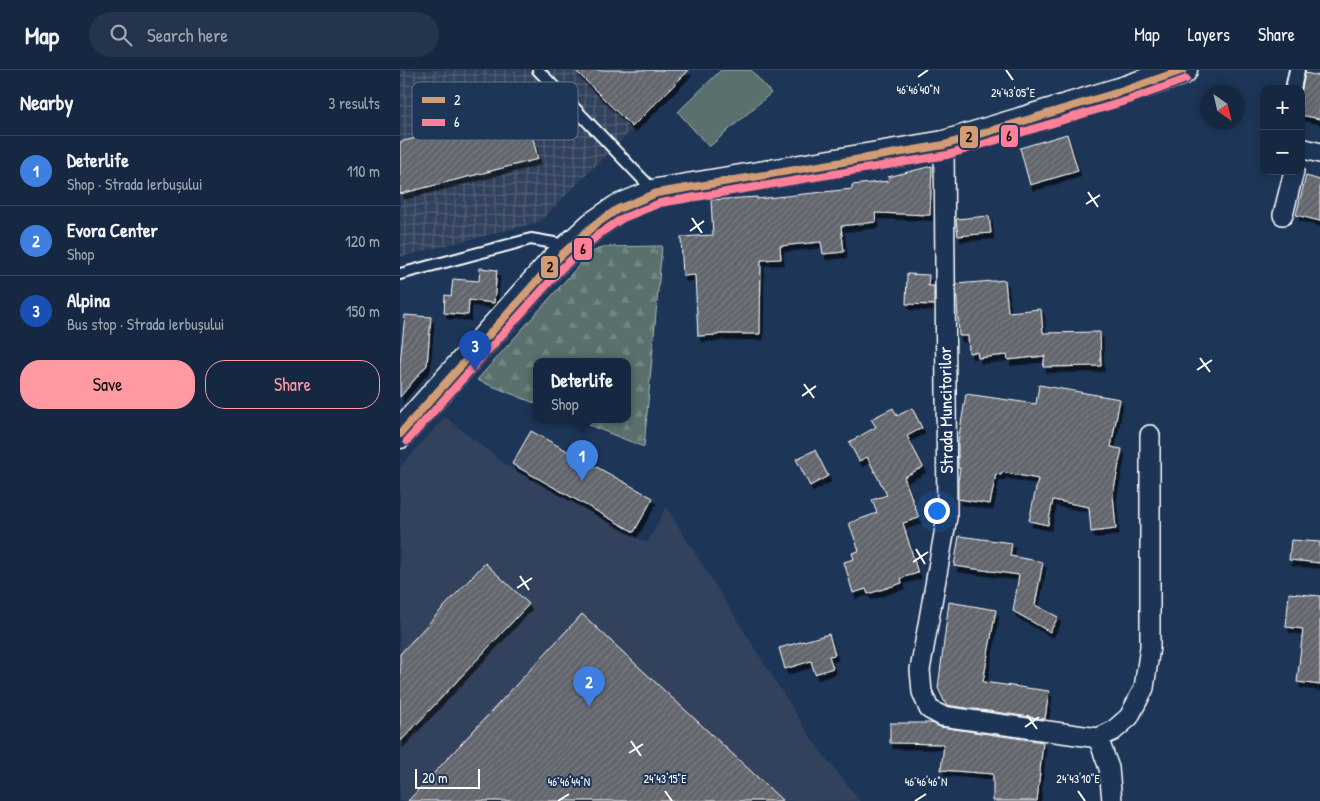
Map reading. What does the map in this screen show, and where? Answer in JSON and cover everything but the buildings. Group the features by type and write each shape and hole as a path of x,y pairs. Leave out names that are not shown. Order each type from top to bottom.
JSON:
{"main road":[{"path":"400,434 554,262 593,226 618,210 657,193 944,144 1183,70"}],"street":[{"path":"1294,85 1297,70"},
{"name":"Strada Muncitorilor","path":"944,144 947,517 920,670 922,692 929,709 942,716 1098,738"},
{"path":"1305,149 1320,153"},
{"path":"1283,215 1293,175"},
{"path":"1112,801 1109,768 1098,738 1113,731 1129,717 1144,688 1150,647 1150,435"}],"lane":[{"path":"538,70 550,82"},
{"path":"578,111 657,193"},
{"path":"400,274 531,239 571,245"}],"shaded area":[{"path":"400,70 692,70 539,222 400,257"},
{"path":"445,417 509,467 647,543 666,507 815,744 860,801 400,801 400,467"}],"green space":[{"path":"721,70 751,70 771,93 709,147 678,112"},
{"path":"662,246 644,447 584,423 631,423 631,358 533,358 533,402 477,380 589,254 602,247"}],"transit line":[{"name":"2","path":"400,434 554,262 593,226 618,209 657,193 944,145 1126,90 1183,70"},
{"name":"6","path":"407,441 561,269 599,234 623,218 660,203 947,155 1129,100 1186,79"}],"place":[{"name":"Alpina","path":"475,371"},
{"name":"Deterlife","path":"582,481"},
{"name":"Evora Center","path":"589,707"}]}
